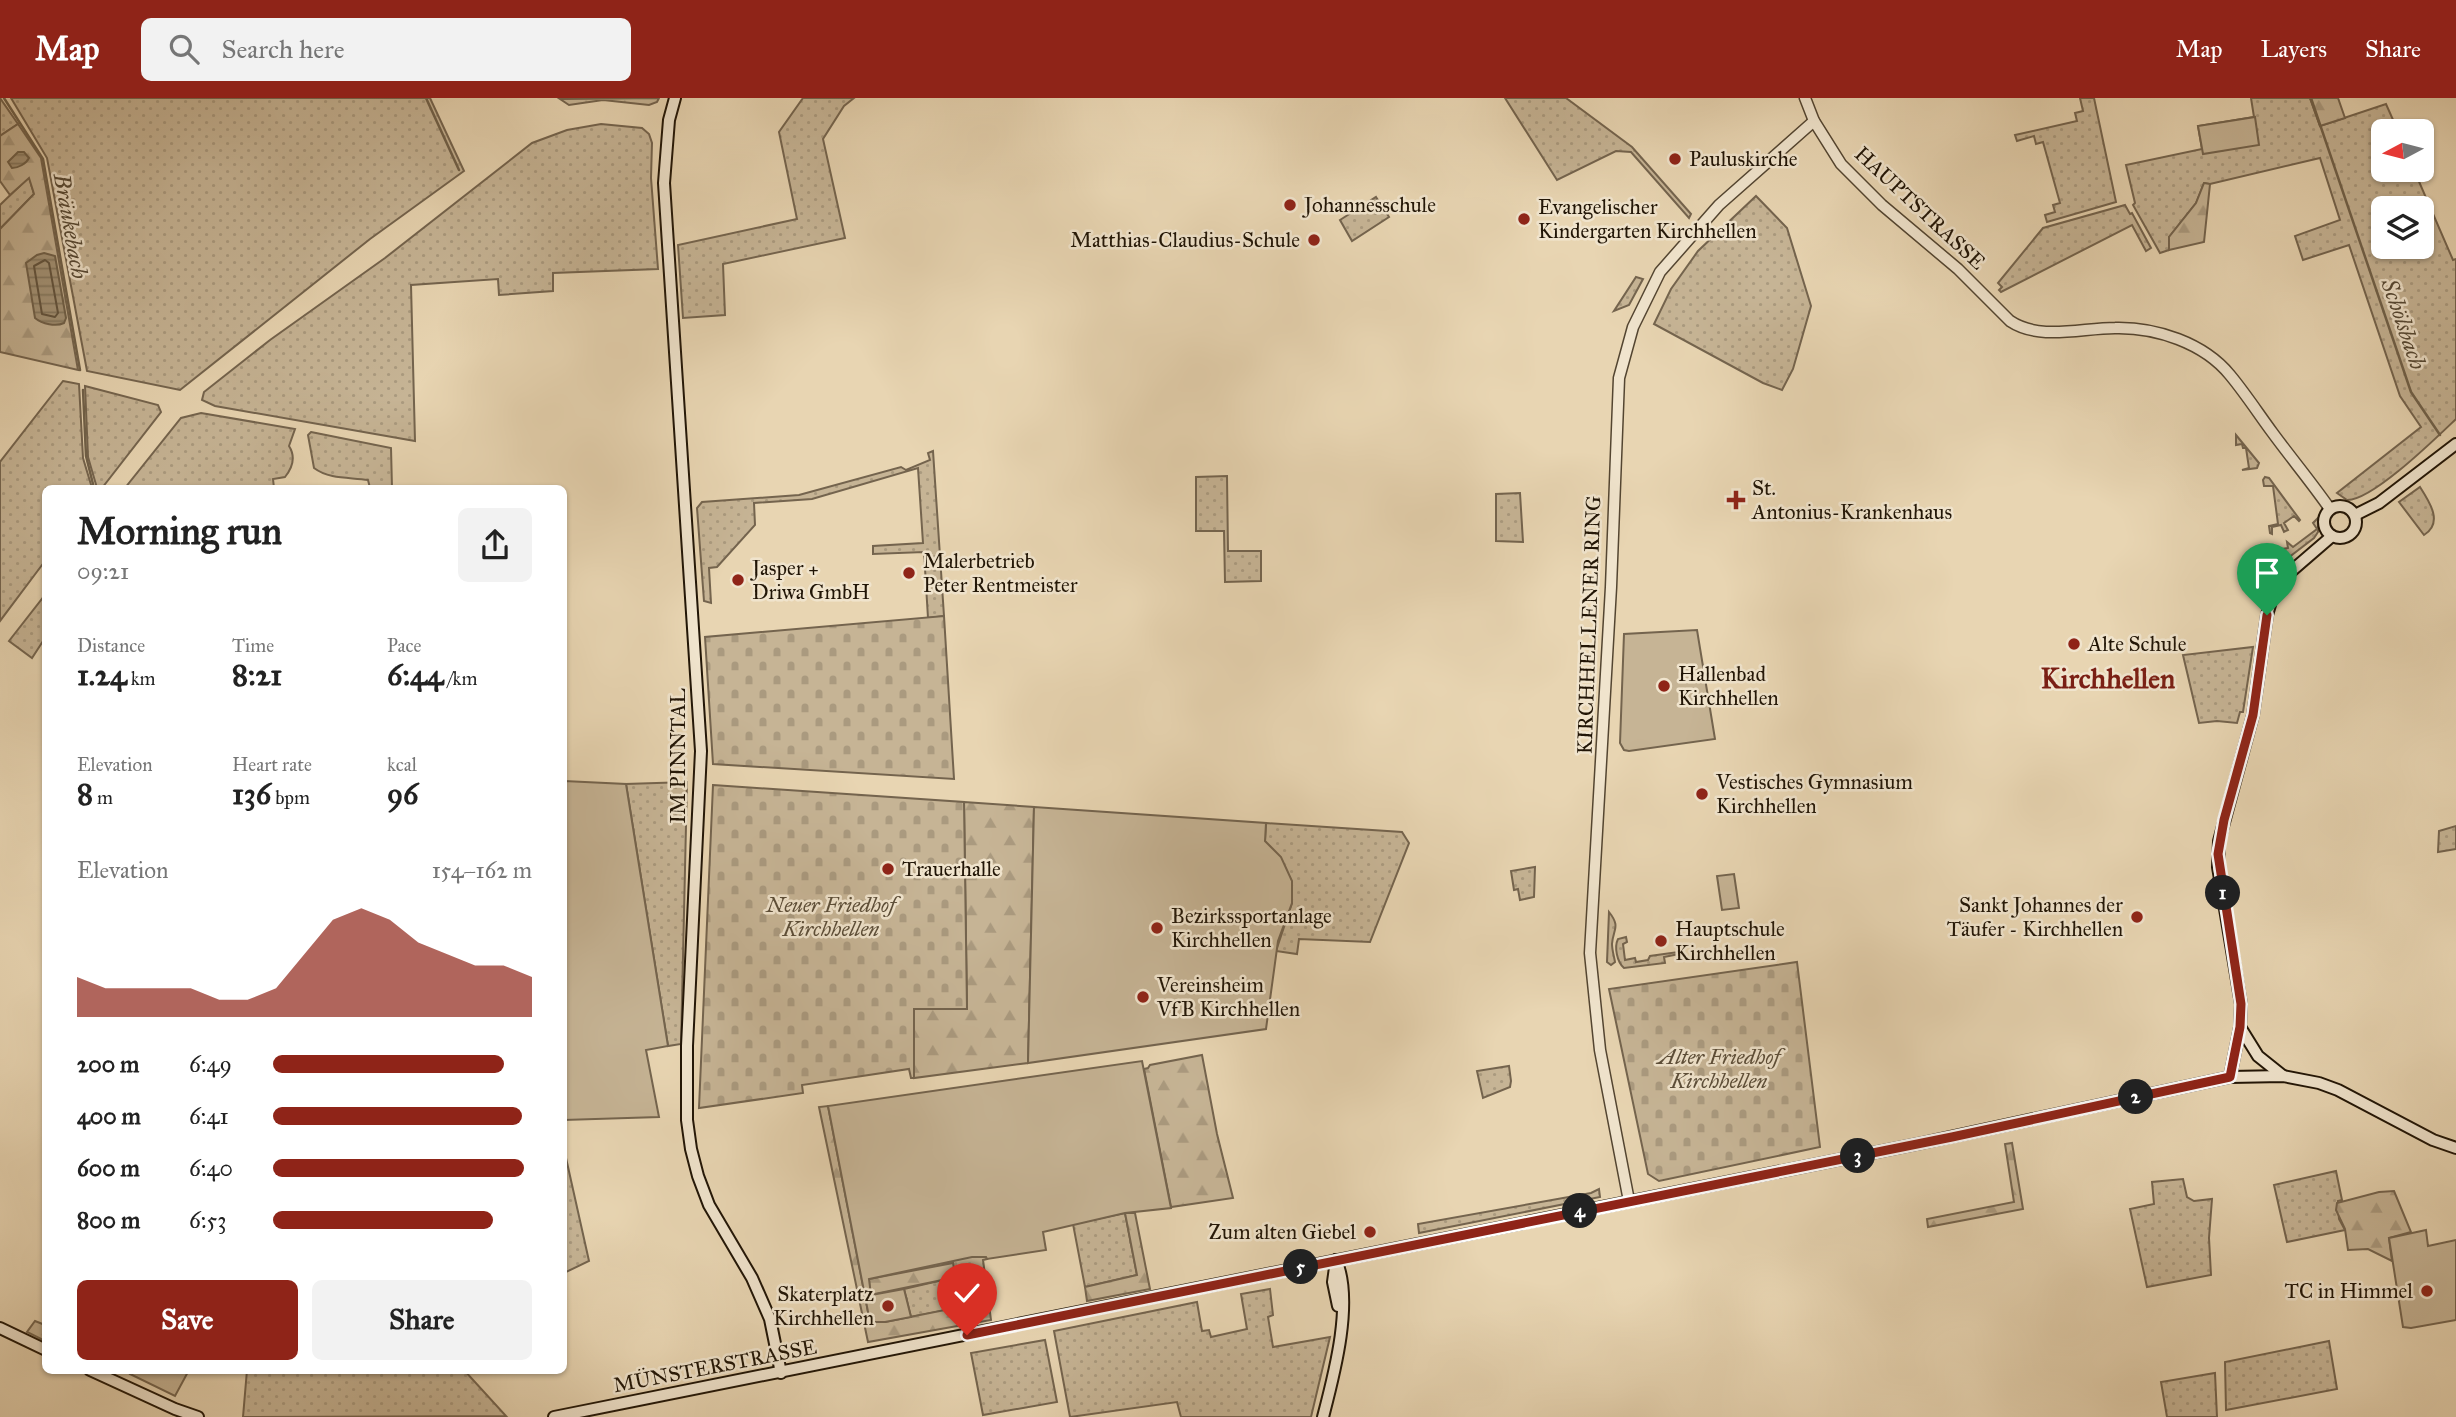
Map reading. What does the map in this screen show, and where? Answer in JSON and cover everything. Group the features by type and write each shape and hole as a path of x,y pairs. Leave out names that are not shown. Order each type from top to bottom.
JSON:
{"main road":[{"name":"IM PINNTAL","path":"675,98 664,158 667,242 701,751 687,1046 687,1120 698,1176 709,1205 752,1278 770,1319 781,1373"},
{"path":"2355,515 2379,503 2456,444"},
{"path":"2342,506 2355,515 2356,524 2352,533 2342,538 2332,536 2325,526 2326,514 2330,509 2342,506"},
{"path":"2230,1077 2240,1027 2238,979 2218,867 2219,841 2253,715 2267,615 2272,598 2281,580 2332,536"},
{"path":"2240,1027 2258,1056 2283,1076"},
{"name":"MÜNSTERSTRASSE","path":"554,1417 1971,1133 2230,1077 2283,1076 2319,1083 2456,1148"},
{"path":"1323,1417 1336,1367 1341,1320 1332,1282 1336,1260"},
{"path":"0,1328 42,1348"},
{"path":"99,1374 198,1417"}],"street":[{"name":"HAUPTSTRASSE","path":"1805,98 1814,121 1841,164 1865,189 1958,269 2010,321 2028,330 2051,332 2108,328 2143,329 2168,336 2207,354 2230,374 2330,509"},
{"name":"KIRCHHELLENER RING","path":"1629,1201 1600,1050 1590,953 1611,587 1619,378 1633,327 1649,290 1665,265 1719,205 1814,121"}],"green space":[{"path":"0,98 18,124 0,136"},
{"path":"11,98 430,98 464,171 370,239 180,390 87,371 47,158"},
{"path":"659,98 657,102 649,105 603,100 569,105 560,99"},
{"path":"803,98 854,98 844,106 823,139 845,238 723,264 725,315 683,318 678,245 797,219 779,132"},
{"path":"1505,98 1566,98 1632,147 1691,214 1689,218 1631,152 1616,151 1557,180"},
{"path":"2080,98 2094,98 2116,202 2047,222 2045,215 2055,212 2053,205 2060,203 2043,142 2036,144 2034,136 2017,141 2015,135 2077,121 2075,113 2083,111"},
{"path":"2251,98 2310,98 2320,126 2386,104 2393,119 2371,119 2371,182 2419,182 2425,196 2371,196 2371,259 2434,259 2434,216 2453,260 2456,259 2456,419 2387,480 2358,498 2347,500 2337,493 2421,427 2400,396 2349,245 2303,260 2295,236 2340,220 2320,158 2210,184 2204,183 2196,203 2169,237 2169,250 2160,253 2133,205 2135,203 2126,165 2202,149 2198,126 2254,117"},
{"path":"2310,98 2338,98 2345,118 2320,126"},
{"path":"2255,117 2259,145 2203,154 2198,126"},
{"path":"18,124 41,158 78,370 0,352 0,229 34,194 29,178 10,195 0,181 0,136"},
{"path":"601,124 642,128 649,134 652,143 651,178 658,269 553,273 553,291 499,295 498,279 411,285 415,441 215,406 202,400 204,392 270,340 385,258 532,143 567,130"},
{"path":"29,177 34,194 0,229 0,205"},
{"path":"2204,183 2210,184 2204,242 2169,250 2169,237 2196,203"},
{"path":"1756,196 1787,228 1811,306 1793,369 1782,390 1763,383 1654,324 1671,289 1698,251"},
{"path":"1376,197 1389,217 1352,241 1340,220"},
{"path":"2125,205 2151,248 2146,251 2132,225 2001,292 1999,290 2002,287 1998,283 2043,228"},
{"path":"1636,277 1643,279 1629,305 1614,311"},
{"path":"63,381 79,384 83,458 91,485 42,485 42,565 0,621 0,462"},
{"path":"85,386 158,405 161,412 104,485 96,485 88,457"},
{"path":"201,413 295,429 289,446 293,458 292,466 285,477 273,479 274,485 127,485 181,418"},
{"path":"311,432 391,448 392,485 369,485 368,480 320,472 314,468 308,435"},
{"path":"2236,435 2259,463 2257,468 2242,470 2249,468 2246,448 2243,448 2242,444 2236,445"},
{"path":"933,451 944,616 928,618 924,552 873,554 873,546 923,543 918,468 812,499 754,503 755,525 717,567 709,568 711,603 704,601 697,508 702,502 799,495 901,467 906,470 930,460 928,453"},
{"path":"1227,476 1228,551 1261,551 1261,581 1225,582 1224,531 1196,531 1196,477"},
{"path":"2265,477 2269,478 2300,520 2294,516 2284,523 2288,530 2284,532 2281,525 2272,527 2272,534 2270,533 2269,526 2278,524 2273,486 2264,486"},
{"path":"2420,487 2434,518 2430,530 2424,535 2399,502"},
{"path":"1520,493 1523,542 1496,541 1496,494"},
{"path":"2318,518 2318,532 2314,538 2284,561 2272,561 2272,557 2281,556 2281,549 2288,548 2287,542 2293,547 2317,529 2313,523"},
{"path":"42,599 42,643 32,658 9,641"},
{"path":"944,616 954,779 713,764 705,637"},
{"name":"Hallenbad Kirchhellen","path":"1697,630 1715,739 1624,750 1620,743 1624,634"},
{"path":"2253,647 2243,712 2240,712 2237,723 2199,723 2183,655"},
{"path":"567,781 626,784 668,1046 646,1050 659,1117 567,1120"},
{"path":"687,782 681,1044 668,1046 626,784"},
{"name":"Neuer Friedhof Kirchhellen","path":"713,785 964,802 967,1009 914,1009 914,1078 911,1078 909,1069 802,1085 803,1093 699,1108"},
{"path":"964,802 1034,807 1028,1063 914,1078 914,1009 967,1008"},
{"name":"Bezirkssportanlage Kirchhellen","path":"1034,807 1266,823 1265,841 1281,857 1292,881 1292,903 1278,941 1266,1029 1028,1063"},
{"path":"1266,823 1402,832 1409,843 1370,942 1299,939 1297,954 1276,951 1292,903 1265,841"},
{"path":"2456,826 2456,849 2438,852 2439,831"},
{"path":"1535,867 1534,897 1520,900 1518,889 1514,890 1511,871"},
{"path":"1734,874 1739,908 1722,910 1717,876"},
{"path":"1609,912 1615,925 1612,944 1615,962 1611,965 1607,962"},
{"path":"1626,937 1627,942 1623,944 1625,960 1635,958 1636,962 1648,960 1650,956 1679,954 1664,957 1665,963 1624,968 1618,958 1616,946 1618,939"},
{"name":"Alter Friedhof Kirchhellen","path":"1797,962 1820,1147 1659,1181 1648,1174 1609,989"},
{"path":"1202,1055 1233,1198 1171,1207 1144,1069 1150,1065"},
{"path":"1142,1061 1171,1208 1125,1213 1043,1232 1046,1250 987,1259 972,1257 869,1279 871,1295 904,1289 911,1317 870,1322 828,1106"},
{"path":"1509,1066 1510,1087 1483,1098 1477,1071"},
{"path":"828,1106 870,1322 885,1322 980,1303 976,1276 986,1282 991,1320 868,1342 819,1107"},
{"path":"2012,1143 2023,1209 1928,1227 1927,1219 2014,1202 2005,1144"},
{"path":"567,1162 589,1261 567,1272"},
{"path":"2336,1171 2342,1200 2338,1201 2339,1219 2345,1230 2287,1242 2274,1185"},
{"path":"2183,1179 2187,1197 2194,1201 2212,1199 2209,1238 2211,1275 2147,1287 2130,1209 2154,1204 2152,1182"},
{"path":"1599,1189 1600,1197 1419,1233 1418,1224 1591,1193"},
{"path":"2394,1191 2411,1232 2389,1238 2392,1261 2368,1249 2348,1250 2345,1229 2336,1210 2337,1203 2379,1192"},
{"path":"1125,1213 1137,1275 1085,1287 1073,1224"},
{"path":"1125,1213 1135,1213 1150,1289 1087,1301 1085,1287 1137,1275"},
{"name":"TC in Himmel","path":"2426,1230 2428,1246 2456,1240 2456,1320 2403,1327 2389,1238"},
{"path":"972,1256 987,1259 983,1260 986,1282 976,1277 981,1303 911,1317 904,1289 952,1277 953,1263 943,1262"},
{"path":"953,1263 955,1273 947,1279 870,1295 869,1279"},
{"path":"1270,1289 1273,1315 1268,1317 1273,1347 1330,1337 1311,1417 1181,1417 1177,1402 1070,1417 1054,1331 1197,1302 1202,1331 1209,1330 1211,1337 1247,1329 1241,1294"},
{"path":"35,1321 42,1324 42,1340 27,1332"},
{"path":"1045,1340 1057,1402 983,1415 971,1353"},
{"path":"2329,1341 2337,1389 2226,1410 2225,1362"},
{"path":"2215,1373 2217,1417 2167,1417 2161,1382"},
{"path":"130,1374 187,1374 175,1396"},
{"path":"247,1374 468,1374 506,1416 243,1417"}],"water":[{"path":"18,152 24,152 29,158 22,165 12,168 8,162"},
{"path":"44,253 55,256 66,318 64,323 57,325 35,318 26,263"}],"waterway":[{"name":"Bräukebach","path":"4,98 43,159 80,370"},
{"path":"426,98 459,170"},
{"name":"Schölsbach","path":"2311,98 2411,392 2440,435"},
{"name":"Bräukebach","path":"83,390 86,456 93,485"}],"place":[{"name":"Pauluskirche","path":"1675,159"},
{"name":"Johannesschule","path":"1290,205"},
{"name":"Evangelischer Kindergarten Kirchhellen","path":"1524,219"},
{"name":"Matthias-Claudius-Schule","path":"1314,240"},
{"name":"St. Antonius-Krankenhaus","path":"1736,500"},
{"name":"Malerbetrieb Peter Rentmeister","path":"909,573"},
{"name":"Jasper + Driwa GmbH","path":"738,580"},
{"name":"Alte Schule","path":"2074,644"},
{"name":"Hallenbad Kirchhellen","path":"1664,686"},
{"name":"Vestisches Gymnasium Kirchhellen","path":"1702,794"},
{"name":"Trauerhalle","path":"888,869"},
{"name":"Sankt Johannes der Täufer - Kirchhellen","path":"2137,917"},
{"name":"Bezirkssportanlage Kirchhellen","path":"1157,928"},
{"name":"Hauptschule Kirchhellen","path":"1661,941"},
{"name":"Vereinsheim VfB Kirchhellen","path":"1143,997"},
{"name":"Zum alten Giebel","path":"1370,1232"},
{"name":"TC in Himmel","path":"2427,1291"},
{"name":"Skaterplatz Kirchhellen","path":"888,1306"}],"district":[{"name":"Kirchhellen","path":"2108,678"}],"route":[{"path":"967,1335 1952,1137 2230,1077 2240,1027 2241,1004 2218,867 2219,841 2253,715 2267,615"}]}
